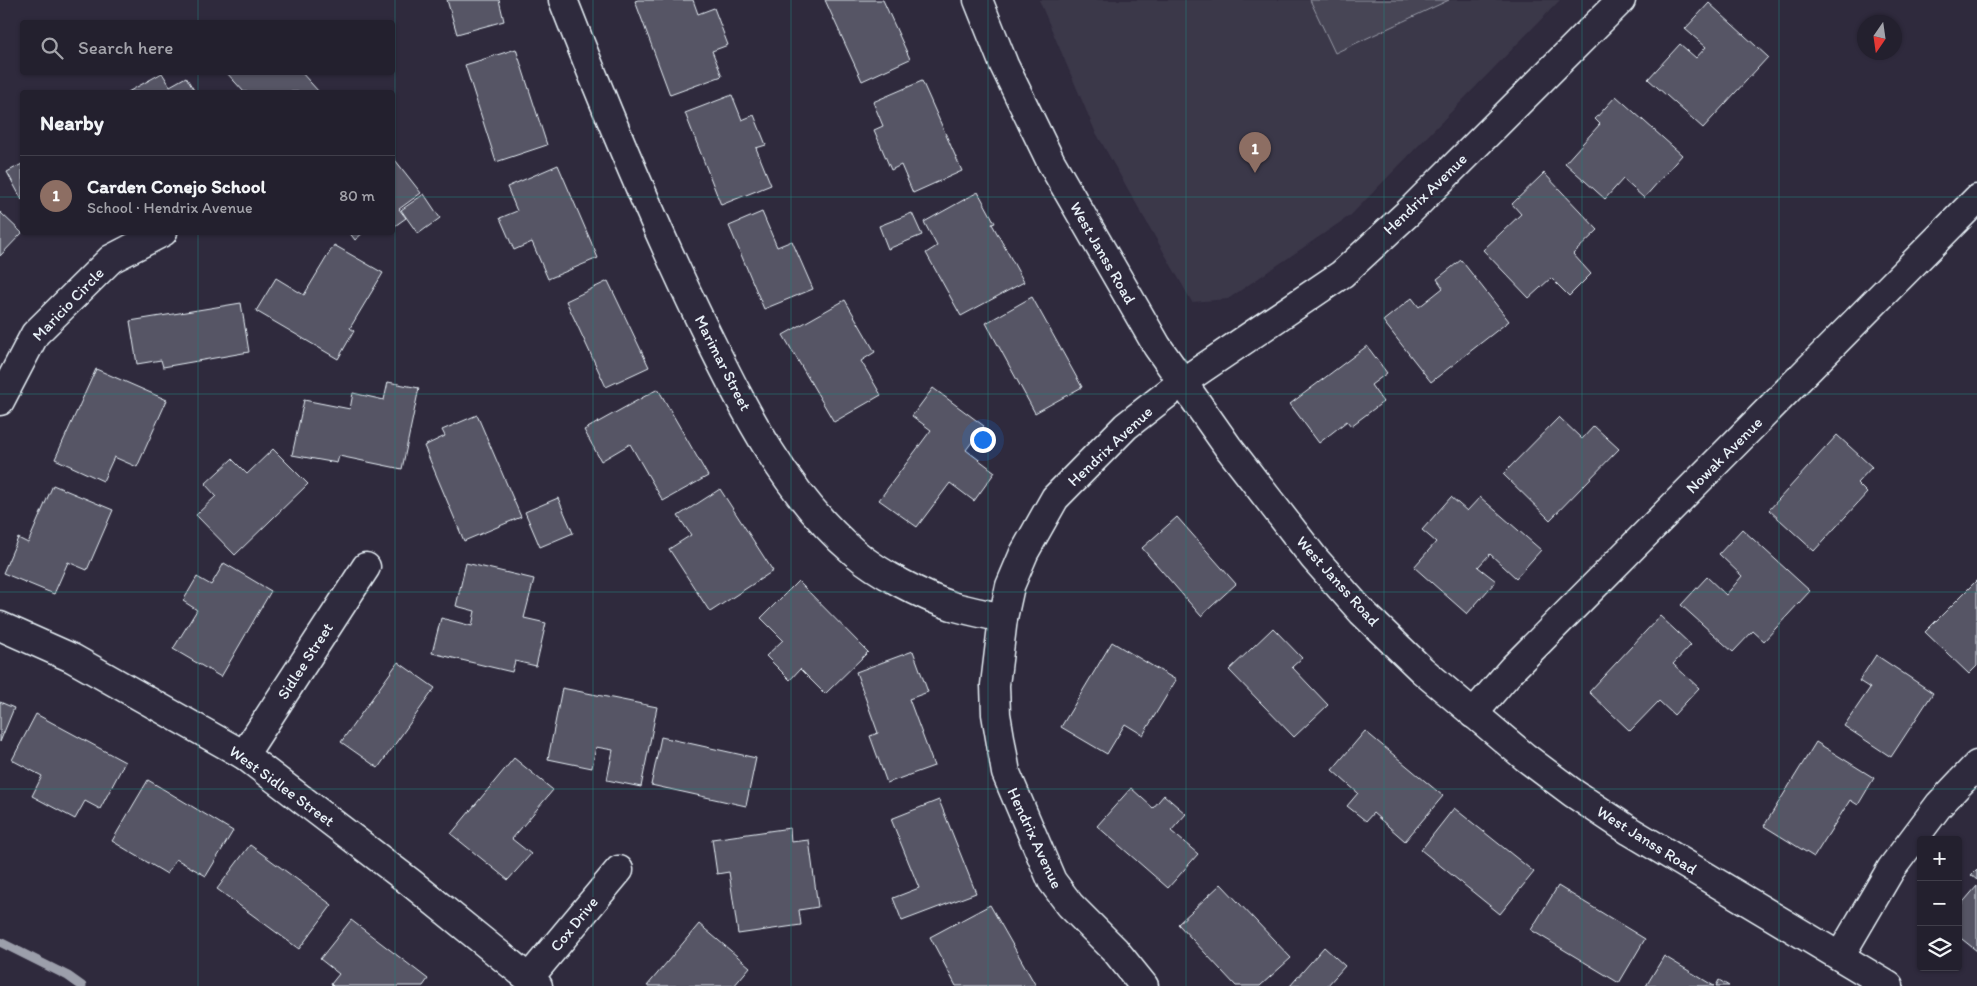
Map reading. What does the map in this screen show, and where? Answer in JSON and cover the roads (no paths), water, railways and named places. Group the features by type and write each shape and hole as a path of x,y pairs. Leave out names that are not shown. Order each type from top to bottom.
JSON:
{"street":[{"name":"Marimar Street","path":"563,0 606,110 664,245 727,374 781,471 820,518 856,553 912,588 952,606 1003,618"},
{"name":"West Janss Road","path":"978,0 1004,66 1051,162 1157,346 1228,447 1320,564 1369,618 1422,670 1541,769 1630,831 1889,986"},
{"name":"Hendrix Avenue","path":"1144,986 1115,950 1070,905 1052,881 1006,773 995,685 1003,618 1010,586 1024,553 1055,498 1126,426 1182,383 1342,274 1408,213 1621,0"},
{"name":"Nowak Avenue","path":"1474,714 1513,668 1977,199"},
{"name":"Maricio Circle","path":"0,401 35,334 111,259 157,235"},
{"name":"Sidlee Street","path":"244,755 366,567"},
{"name":"West Sidlee Street","path":"0,626 72,658 244,755 410,882 534,982"},
{"path":"1840,956 1892,869 1939,805 1977,765"},
{"name":"Cox Drive","path":"534,982 619,870"}],"waterway":[{"path":"0,942 68,976 82,986"}],"place":[{"name":"Carden Conejo School","path":"1255,173"}]}
